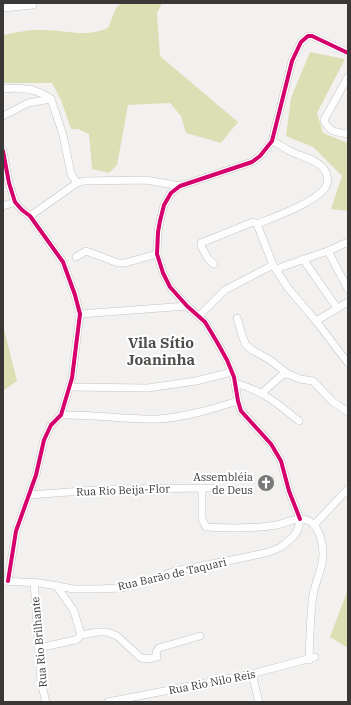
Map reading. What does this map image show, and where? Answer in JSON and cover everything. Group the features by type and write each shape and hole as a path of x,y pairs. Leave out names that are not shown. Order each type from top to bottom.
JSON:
{"street":[{"path":"3,8 33,5"},
{"path":"300,519 291,497 281,461 268,440 241,411 232,372 212,332 205,322 187,306 170,287 162,273 157,254 158,232 164,205 171,194 180,186 252,162 260,156 272,140 292,61 298,46 304,38 312,36 348,53"},
{"path":"348,77 324,120 333,132 348,134"},
{"path":"3,89 28,88 46,95 51,99 63,135 71,174 77,183"},
{"path":"3,116 28,102 51,99"},
{"path":"214,264 209,260 201,246 201,243 253,222 257,224 295,208 313,199 326,187 328,181 327,174 323,168 272,140"},
{"path":"3,152 9,183 15,202 30,216 63,262 80,314 70,387 64,400 61,415 52,425 44,440 36,475 16,531 6,581"},
{"path":"30,216 77,183 92,180 146,180 180,186"},
{"path":"3,206 15,202"},
{"path":"257,224 275,267 288,288 316,320 347,362"},
{"path":"199,316 225,290 275,267 328,252 348,242"},
{"path":"76,257 86,251 118,263 125,263 157,254"},
{"path":"328,252 348,289"},
{"path":"303,259 337,308"},
{"path":"316,320 348,302"},
{"path":"80,314 187,306"},
{"path":"237,318 246,345 255,353 270,360 288,374 300,379 313,381 333,402 348,412"},
{"path":"70,387 148,388 196,381 232,372"},
{"path":"262,393 282,375 288,374"},
{"path":"235,383 262,393 279,404 299,421"},
{"path":"61,415 80,414 160,419 188,415 238,402"},
{"path":"202,488 202,519 206,527 238,529 278,524 300,519 314,524 348,489"},
{"name":"Rua Rio Beija-Flor","path":"29,495 109,490 217,488"},
{"name":"Rua Barão de Taquari","path":"6,581 34,582 74,589 124,588 142,584 175,571 269,552 281,547 294,536 298,529 300,519"},
{"name":"Rua Rio Nilo Reis","path":"108,702 252,674 312,659 313,594 323,561 323,552 319,532 314,524"},
{"name":"Rua Rio Brilhante","path":"34,582 41,682 46,702"},
{"path":"56,585 74,611 81,635"},
{"path":"39,648 76,640 81,635 107,632 118,636 141,658 148,659 157,657 156,652 159,648 200,636"},
{"path":"252,674 259,702"}],"green space":[{"path":"121,3 162,3 157,13 160,56 238,122 221,143 186,133 181,116 170,103 128,105 117,165 109,173 92,169 89,134 78,129 71,129 61,100 52,83 3,83 3,35 38,30 76,33 91,33 99,31 108,28 116,8"},
{"path":"310,52 345,59 317,113 323,133 348,143 348,211 331,209 342,176 313,147 286,136 291,98"},
{"path":"3,325 17,381 3,391"},
{"path":"348,589 348,648 330,637"}],"building":[{"name":"Assembléia de Deus","path":"273,477 274,485 261,488 258,481"}],"cycle path":[{"path":"300,519 289,491 281,461 271,444 241,411 234,377 217,342 205,322 187,306 170,287 163,273 157,254 158,232 164,205 171,193 180,186 252,162 260,156 272,141 292,61 301,42 308,36 312,36 348,53"},
{"path":"3,151 9,183 15,202 30,216 63,262 80,314 72,378 61,415 51,425 44,440 36,475 16,531 8,581"}],"place":[{"name":"Assembléia de Deus","path":"266,483"}],"district":[{"name":"Vila Sítio Joaninha","path":"161,352"}]}
